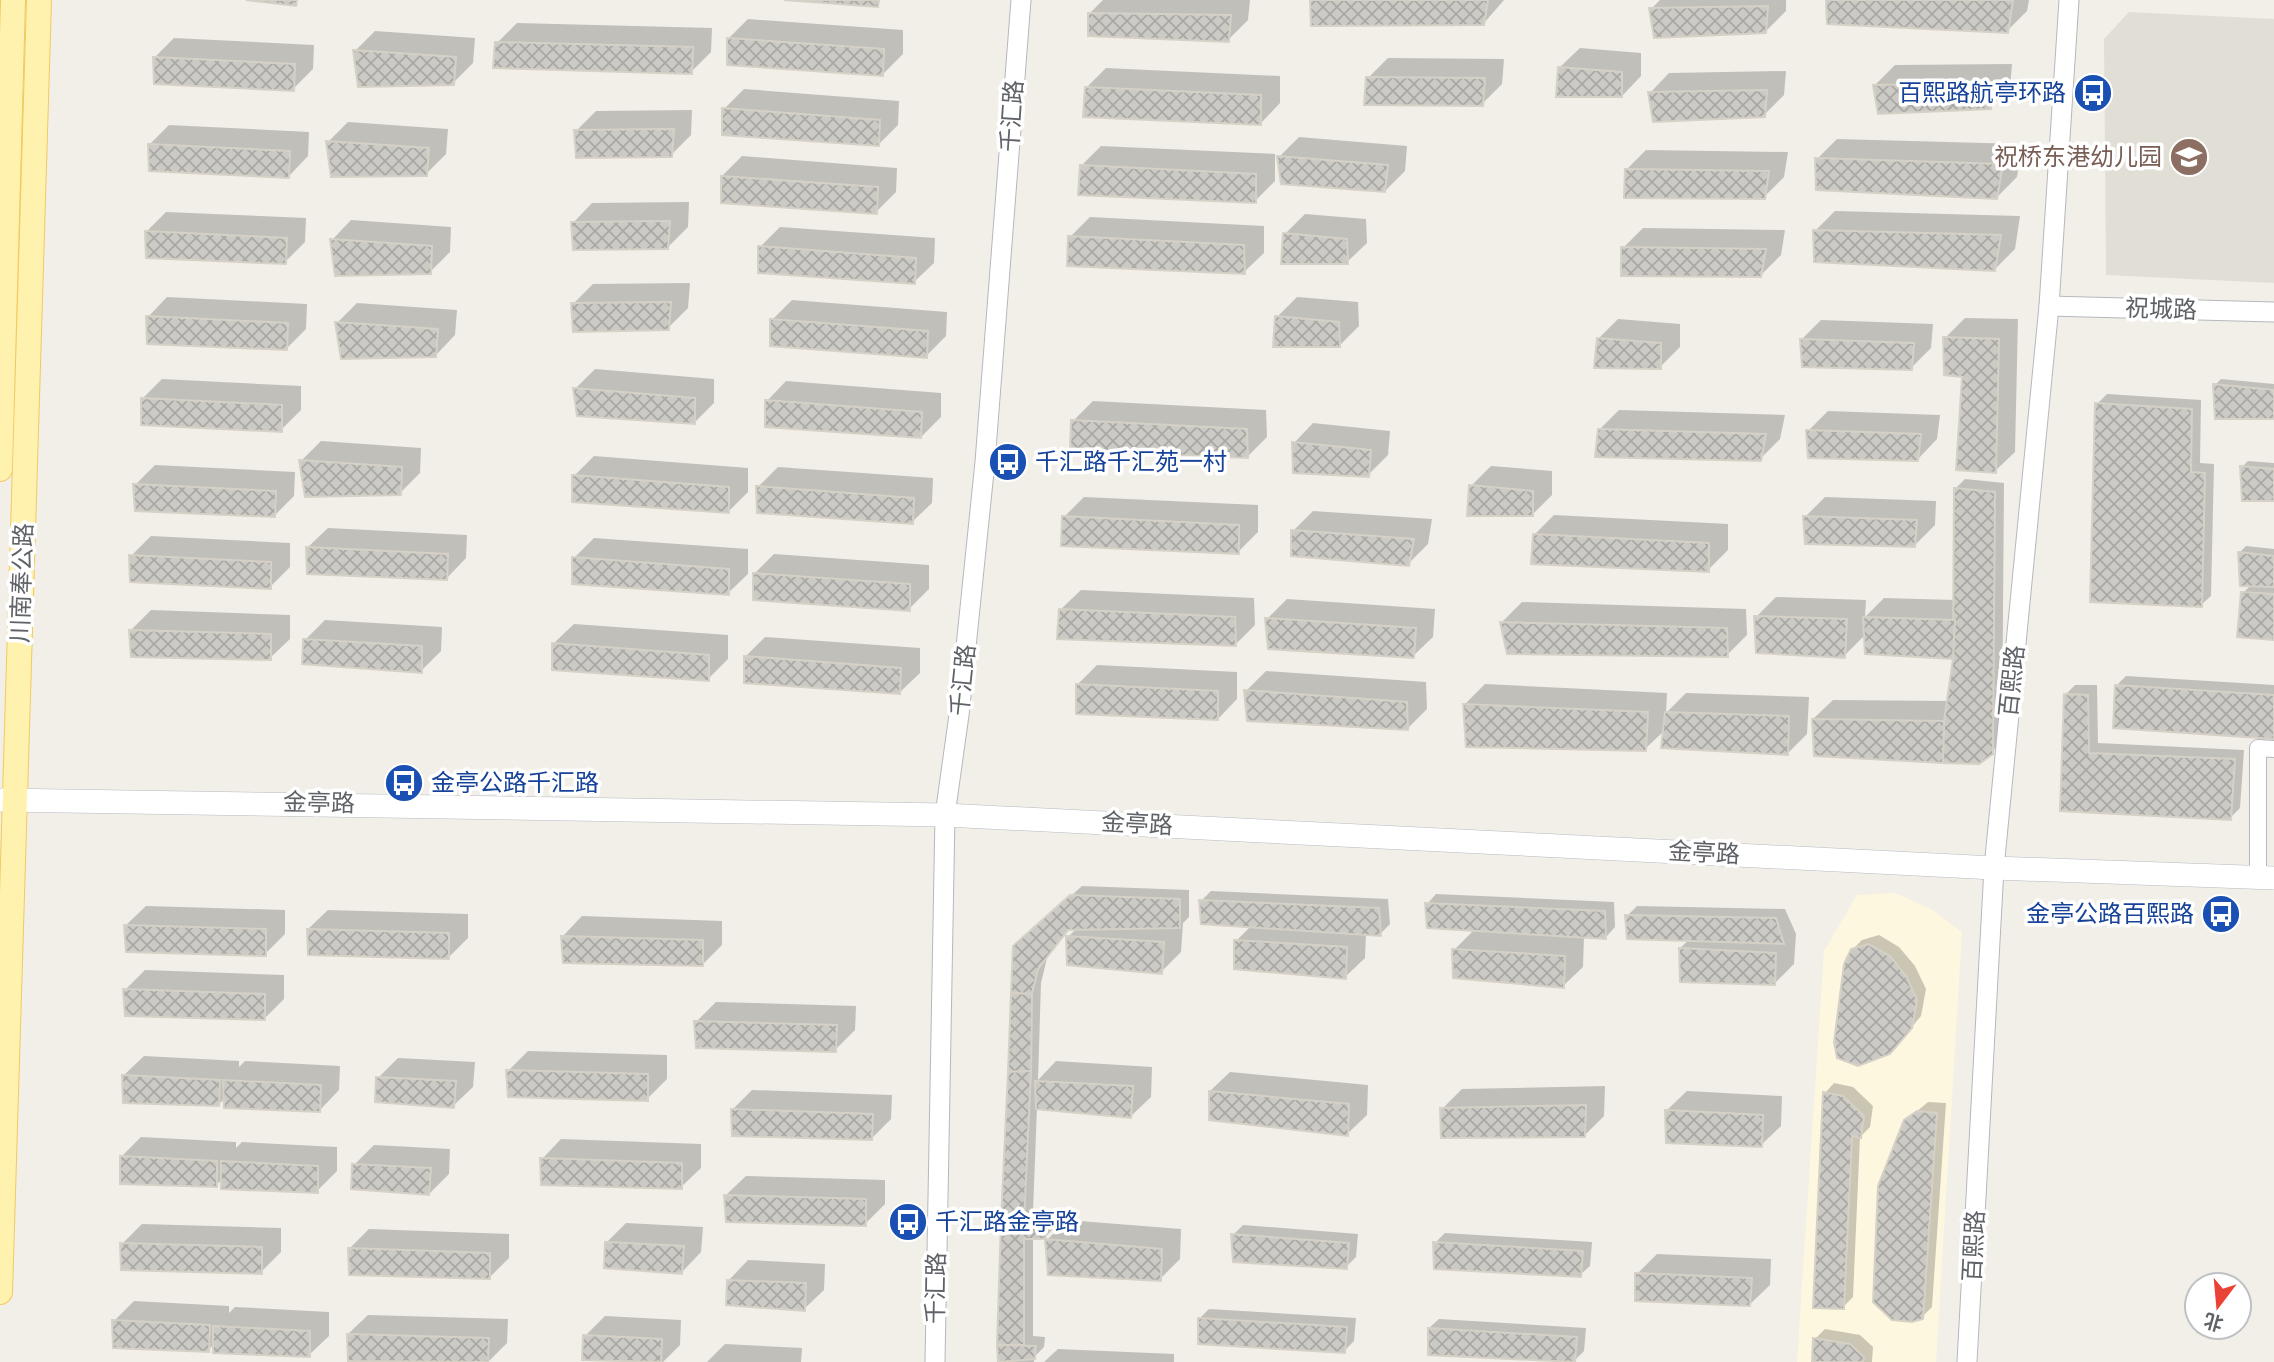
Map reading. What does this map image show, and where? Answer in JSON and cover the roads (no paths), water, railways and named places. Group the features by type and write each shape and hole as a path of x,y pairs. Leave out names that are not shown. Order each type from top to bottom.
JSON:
{"main road":[{"path":"0,469 13,0"},
{"name":"川南奉公路","path":"0,1292 8,799 39,0"},
{"name":"金亭路","path":"8,799 945,815 1994,868 2266,878"}],"street":[{"name":"千汇路","path":"935,1362 945,815 959,715 984,476 1020,0"},
{"name":"百熙路","path":"1967,1362 1994,868 2049,306 2069,0"},
{"name":"祝城路","path":"2049,306 2274,312"},
{"path":"2266,878 2258,748 2274,749"}],"place":[{"name":"百熙路航亭环路","path":"2093,93"},
{"name":"祝桥东港幼儿园","path":"2189,157"},
{"name":"千汇路千汇苑一村","path":"1008,462"},
{"name":"金亭公路千汇路","path":"404,783"},
{"name":"金亭公路百熙路","path":"2221,914"},
{"name":"千汇路金亭路","path":"908,1222"}]}
